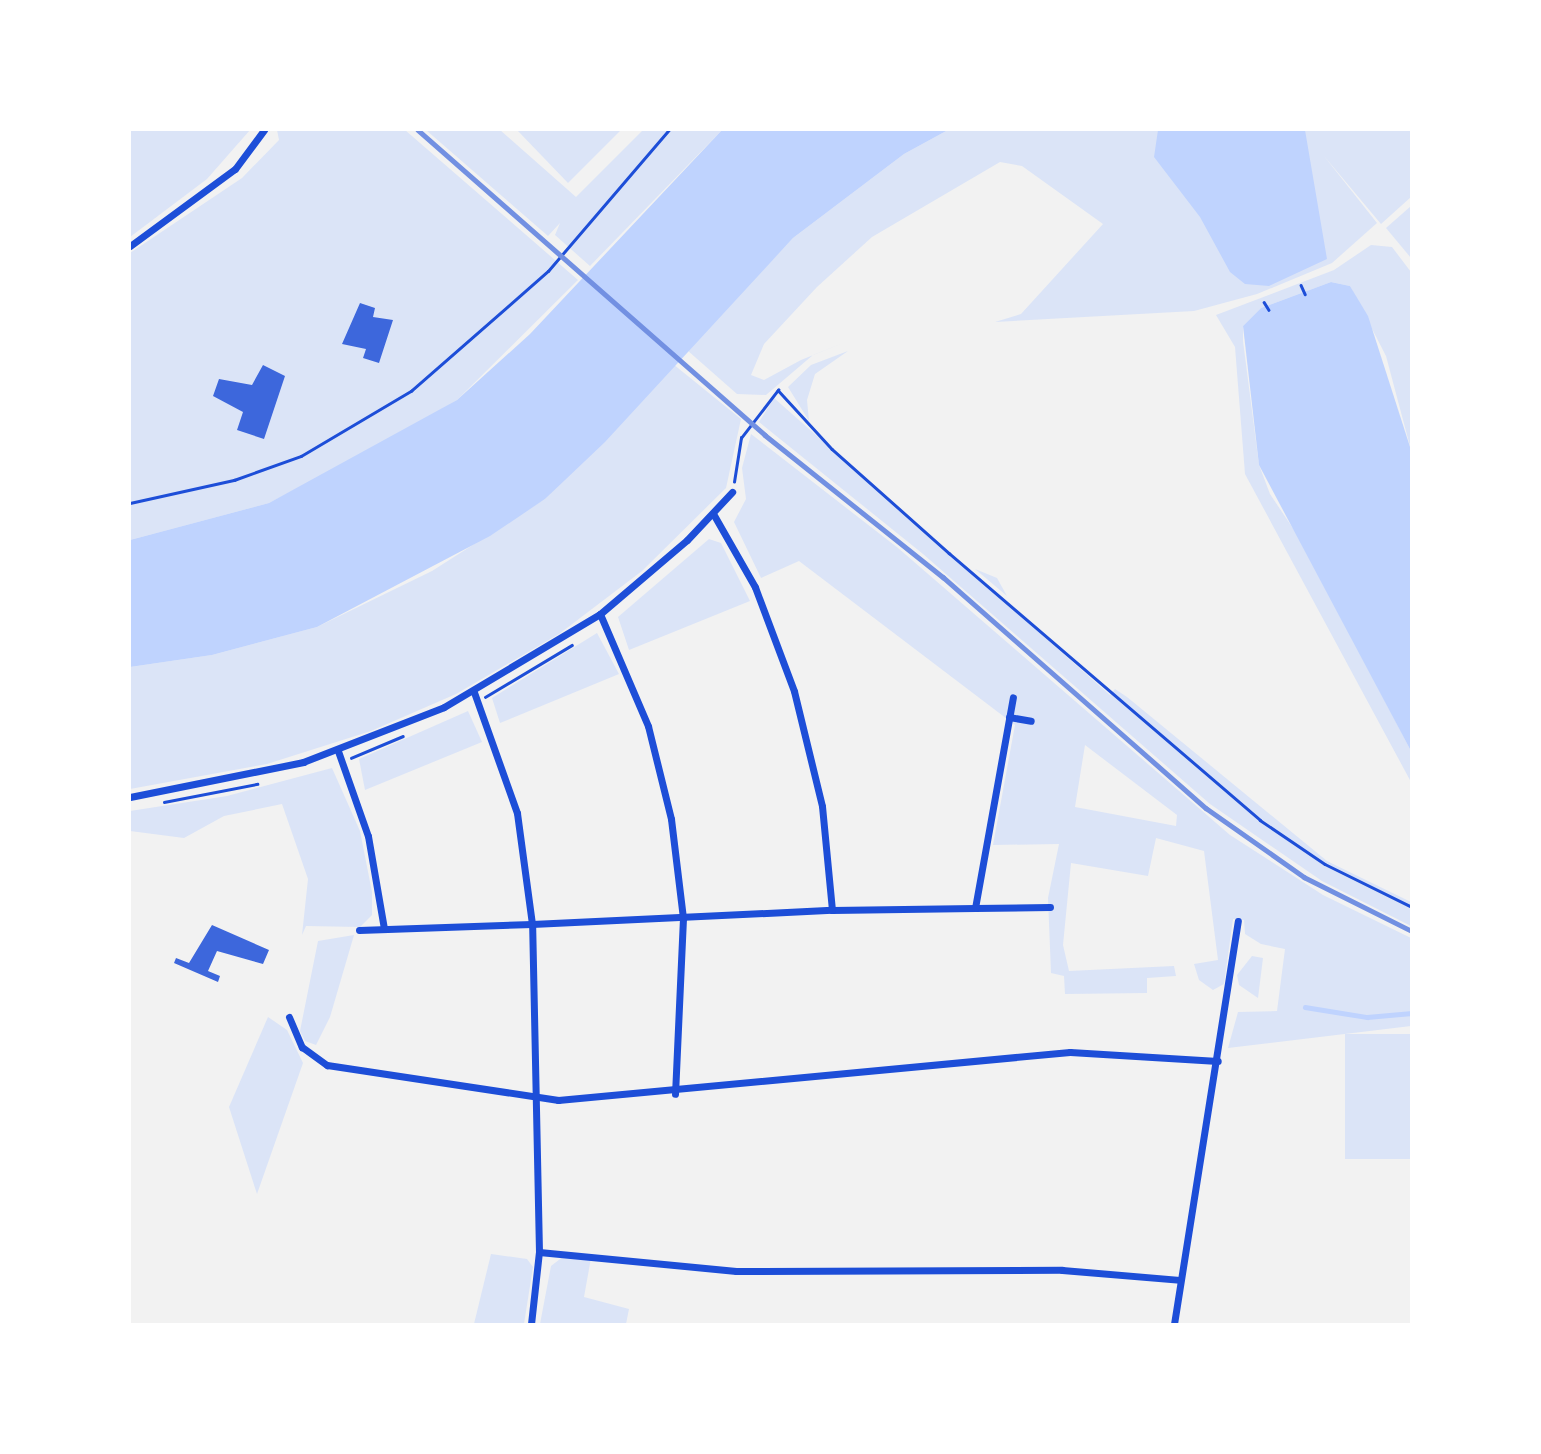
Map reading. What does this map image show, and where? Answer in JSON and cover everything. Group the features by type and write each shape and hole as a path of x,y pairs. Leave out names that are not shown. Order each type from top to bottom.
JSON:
{"street":[{"path":"130,246 235,169 264,130"},
{"path":"130,797 208,785 338,751 474,692 600,614 714,515 732,492"},
{"path":"714,515 755,587 794,691 822,806 832,911"},
{"path":"600,614 656,748 682,918 675,1094"},
{"path":"474,692 517,813 532,924 539,1252 531,1325"},
{"path":"975,908 1013,697"},
{"path":"1009,717 1031,721"},
{"path":"338,751 368,836 384,929"},
{"path":"359,930 832,911 1050,906"},
{"path":"1174,1325 1218,1061 1238,921"},
{"path":"289,1017 302,1047 327,1065 535,1099 675,1094 1070,1052 1218,1061"},
{"path":"539,1252 736,1271 1062,1270 1180,1280"}],"path":[{"path":"130,503 234,480 301,456 411,391 548,271 669,130"},
{"path":"1301,285 1305,293"},
{"path":"1264,302 1269,310"},
{"path":"732,492 741,438 778,390 816,433 949,553 1259,820 1325,864 1412,907"}],"shaded area":[{"path":"130,130 250,130 207,179 130,237"},
{"path":"277,130 405,130 578,280 457,400 377,447 269,503 130,540 130,253 242,178 279,140"},
{"path":"426,130 500,130 576,197 643,130 722,130 590,266 555,235 560,223 548,236"},
{"path":"517,130 621,130 568,183"},
{"path":"948,130 1411,130 1411,197 1381,224 1324,156 1377,223 1332,263 1257,294 1194,311 995,322 1021,314 1103,224 1022,166 1000,162 872,237 817,287 764,344 751,375 764,380 813,355 766,395 737,394 687,350 793,238 904,154"},
{"path":"1411,206 1411,258 1386,228"},
{"path":"1371,245 1392,247 1411,272 1411,450 1386,356 1350,286 1331,282 1261,308 1243,326 1243,341 1259,465 1270,494 1302,542 1411,751 1411,782 1245,474 1235,347 1216,315 1334,270"},
{"path":"848,351 815,374 807,400 809,421 788,387 811,365"},
{"path":"673,364 741,419 726,488 642,571 559,634 456,694 371,731 267,764 130,789 130,667 212,655 317,627 432,571 545,499"},
{"path":"774,398 1110,695 1115,689 1127,697 1327,861 1411,902 1411,926 1322,881 1210,804 923,554 759,422"},
{"path":"751,434 898,548 1230,835 1323,895 1411,938 1411,1026 1228,1048 1238,1012 1277,1011 1285,949 1261,944 1245,934 1244,920 1233,919 1224,984 1213,990 1199,980 1194,964 1218,960 1204,851 1156,838 1148,876 1071,863 1063,945 1069,971 1174,966 1176,976 1147,978 1147,993 1065,994 1064,976 1051,973 1048,898 1059,844 993,845 1015,725 799,561 761,578 734,522 746,499 742,468","holes":["1085,745 1177,815 1176,826 1075,807"]},
{"path":"709,539 721,543 750,601 629,650 618,617"},
{"path":"975,569 997,578 1007,596"},
{"path":"597,633 619,674 500,723 492,698"},
{"path":"468,711 482,742 365,790 359,759"},
{"path":"332,768 360,831 372,892 372,915 360,927 306,926 302,935 308,879 282,804 224,816 184,838 130,831 130,811 227,796"},
{"path":"354,935 330,1017 316,1045 305,1041 300,1031 318,941"},
{"path":"1252,956 1263,958 1258,998 1239,985 1237,975"},
{"path":"268,1017 287,1030 303,1063 257,1194 229,1107"},
{"path":"1345,1034 1411,1034 1411,1159 1345,1159"},
{"path":"491,1254 527,1259 533,1267 524,1324 474,1324"},
{"path":"564,1256 591,1258 584,1297 629,1309 626,1324 540,1324 551,1266"}],"water":[{"path":"722,130 948,130 904,154 793,238 605,442 545,499 490,536 317,627 212,655 130,667 130,540 269,503 457,400 530,334"},
{"path":"1158,130 1305,130 1327,259 1269,286 1245,284 1230,272 1200,217 1154,157"},
{"path":"1331,282 1350,286 1368,316 1411,450 1411,751 1259,465 1243,326 1261,308"}],"building":[{"path":"360,303 375,308 373,317 393,320 379,363 363,358 366,349 342,344"},
{"path":"263,365 285,376 264,439 237,430 243,412 213,396 219,379 252,385"},
{"path":"212,925 269,950 263,964 217,951 208,971 220,976 218,982 174,963 176,958 189,963"}],"waterway":[{"path":"1305,1007 1367,1017 1412,1013"}],"railway":[{"path":"418,130 765,435 943,577 1206,808 1304,877 1412,931"}]}
